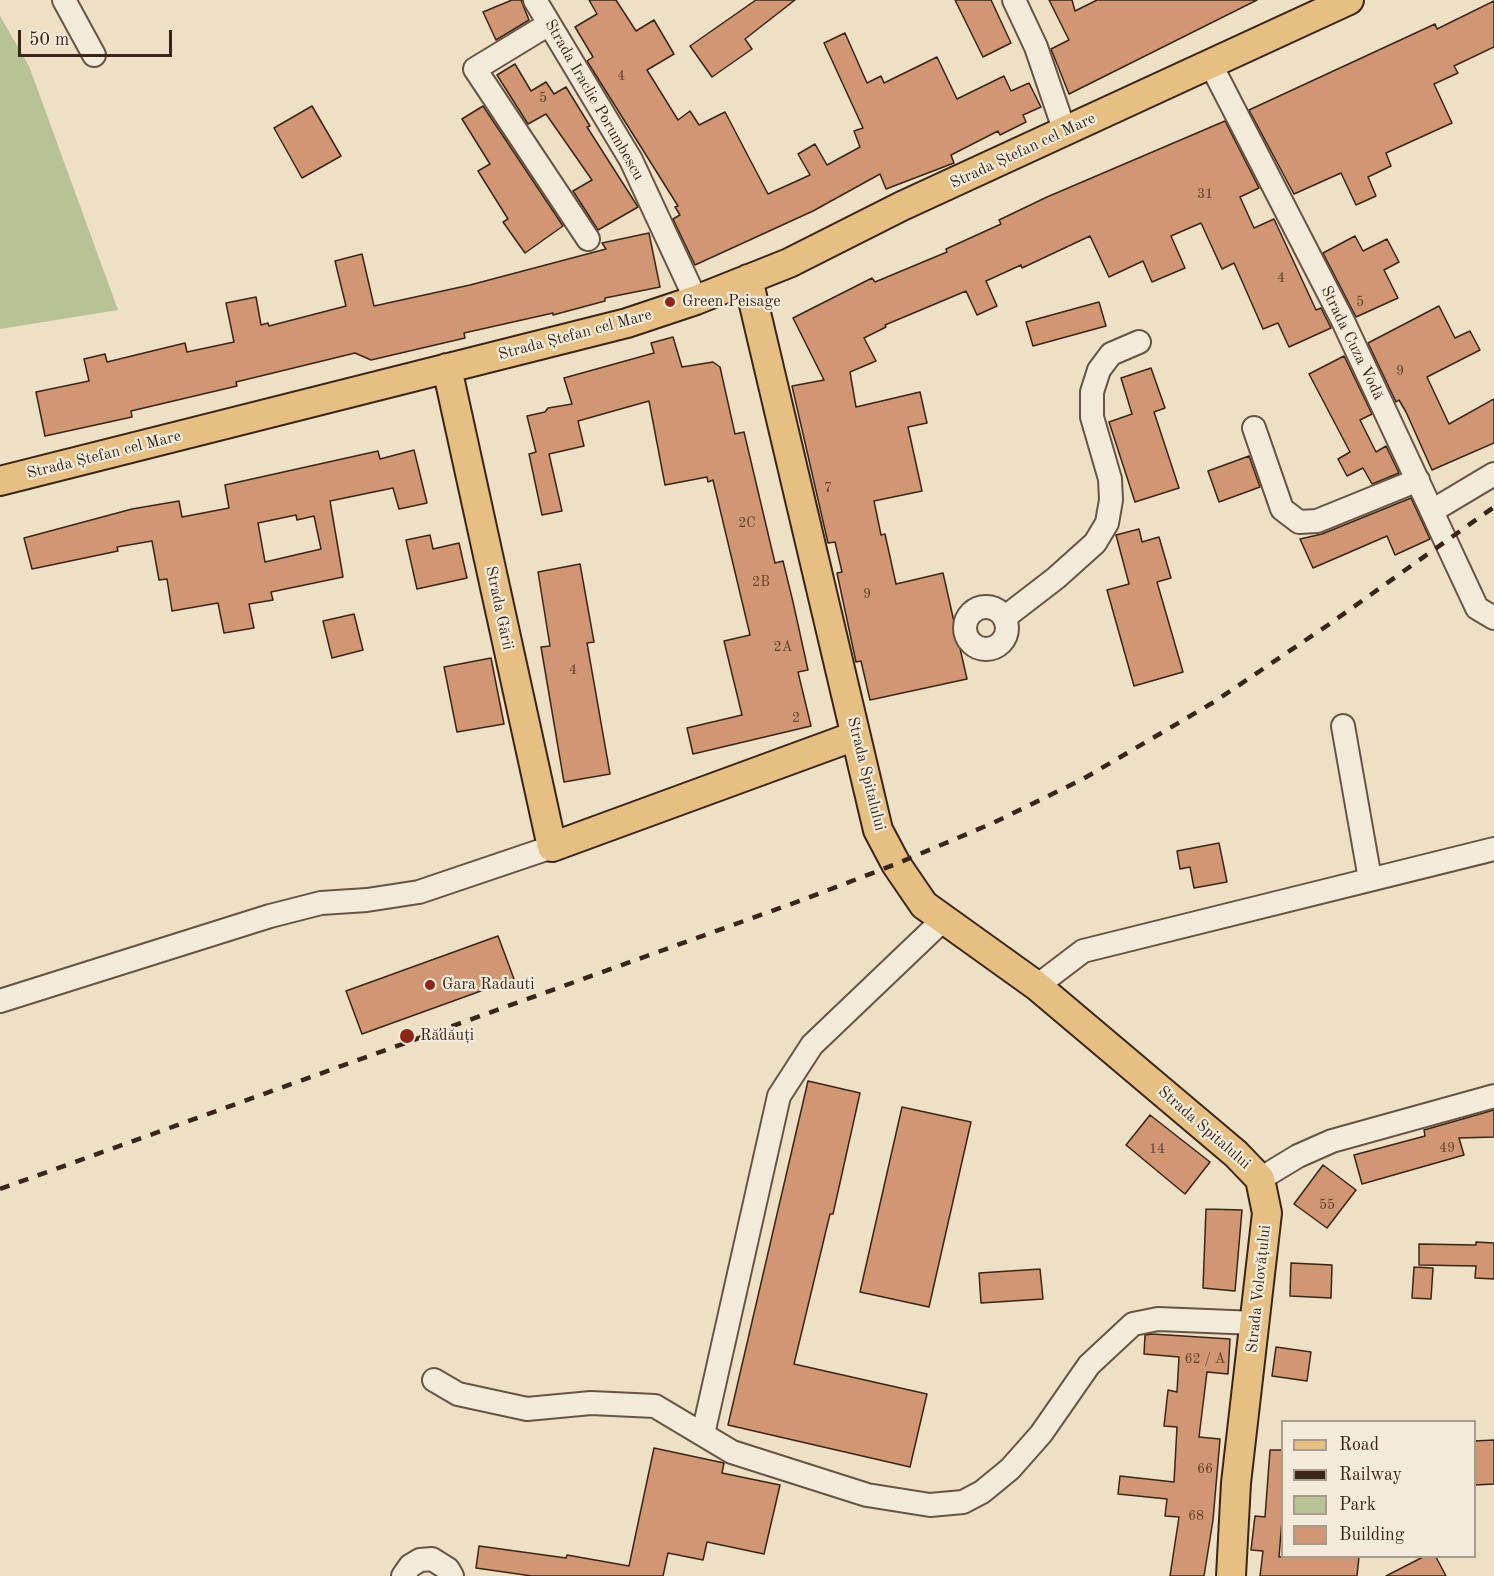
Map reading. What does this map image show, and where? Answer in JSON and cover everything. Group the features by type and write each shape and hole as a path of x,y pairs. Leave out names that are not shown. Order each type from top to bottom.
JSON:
{"main road":[{"name":"Strada Ștefan cel Mare","path":"0,481 627,323 696,300 748,279 1349,0"},
{"name":"Strada Spitalului","path":"748,279 878,830 912,889 924,905 1037,986 1236,1154 1260,1179"},
{"name":"Strada Gării","path":"447,368 552,847"},
{"path":"552,847 855,735"},
{"name":"Strada Volovățului","path":"1231,1576 1236,1483 1256,1323 1266,1214 1260,1179"}],"street":[{"path":"64,0 94,55"},
{"name":"Strada Iraclie Porumbescu","path":"535,0 631,160 696,300"},
{"path":"1014,0 1036,47 1065,132"},
{"path":"549,24 475,69 588,239"},
{"name":"Strada Cuza Vodă","path":"1210,63 1343,321 1478,608 1494,618"},
{"path":"1004,618 1056,578 1095,543 1107,523 1111,500 1110,479 1092,417 1092,392 1099,370 1110,354 1139,342"},
{"path":"1254,429 1282,509 1299,522 1317,521 1418,480"},
{"path":"1432,511 1494,474"},
{"path":"1343,726 1370,879"},
{"path":"0,1001 270,916 321,903 367,900 419,892 552,847"},
{"path":"1037,986 1083,951 1494,849"},
{"path":"703,1434 779,1096 812,1045 943,920"},
{"path":"1260,1179 1298,1155 1332,1141 1494,1096"},
{"path":"434,1380 458,1394 527,1408 591,1403 655,1406 732,1452 867,1495 930,1505 963,1502 982,1492 1010,1469 1041,1434 1089,1365 1133,1324 1158,1319 1256,1323"},
{"path":"403,1576 410,1566 420,1560 432,1559 448,1569 452,1576"}],"green space":[{"path":"0,16 29,66 118,310 0,329"}],"building":[{"path":"512,0 521,0 529,20 496,40 483,12"},
{"path":"589,0 616,0 636,31 654,20 674,54 647,70 678,120 690,111 699,125 725,112 768,194 810,175 798,154 815,144 827,165 860,147 854,131 863,128 824,43 845,33 867,83 881,76 884,83 937,57 957,99 1004,76 1011,91 1029,83 1041,107 1023,115 1026,122 1000,135 998,131 951,155 954,163 886,189 880,174 813,211 695,265 673,219 680,215 675,207 678,206 587,61 593,57 575,27 597,14"},
{"path":"756,0 795,0 745,39 752,49 712,77 690,46"},
{"path":"955,0 991,0 1011,43 983,57"},
{"path":"1049,0 1072,0 1075,11 1097,0 1257,0 1069,94 1051,49 1069,40"},
{"path":"1494,1 1494,47 1454,66 1458,73 1434,84 1452,123 1386,153 1391,166 1368,177 1376,196 1356,205 1341,173 1294,194 1249,110 1435,24 1437,29"},
{"path":"515,64 531,91 546,82 554,94 566,87 590,126 587,127 638,207 598,230 573,191 592,180 546,114 528,124 497,75"},
{"path":"312,106 341,156 302,178 274,128"},
{"path":"483,106 563,226 525,253 503,222 508,219 478,171 490,164 462,119"},
{"path":"1225,121 1259,188 1240,197 1254,228 1274,219 1316,310 1321,308 1331,328 1289,347 1278,323 1263,329 1234,263 1222,269 1201,223 1171,236 1185,268 1152,282 1143,261 1109,277 1090,236 1022,268 1021,265 986,281 997,306 977,315 966,291 885,325 886,327 864,338 876,361 850,372 856,407 920,392 927,423 908,427 922,491 874,501 881,535 885,534 896,584 943,573 967,679 870,700 861,661 856,662 837,573 842,572 835,542 828,543 792,386 824,380 793,318 872,278 875,282 947,252 946,249 1001,224 999,220 1047,197"},
{"path":"649,233 660,287 605,298 605,301 553,315 553,313 464,333 465,338 371,360 355,353 236,382 237,386 131,411 132,417 45,436 36,392 89,381 84,359 105,354 107,362 185,343 187,352 234,342 226,303 256,297 261,325 268,323 269,326 346,306 335,261 362,254 374,306 470,285 606,249 602,243"},
{"path":"1355,236 1363,251 1387,239 1399,262 1384,270 1398,298 1356,317 1323,253"},
{"path":"1099,302 1106,326 1033,346 1026,322"},
{"path":"1439,306 1455,338 1470,331 1480,350 1427,377 1449,424 1494,399 1494,443 1432,470 1406,412 1399,400 1396,402 1368,343"},
{"path":"673,337 682,367 713,362 720,367 735,434 744,432 775,563 783,561 793,602 808,670 798,672 811,726 693,754 687,728 742,715 724,641 750,635 713,480 708,482 707,477 665,485 649,401 578,421 584,446 549,454 562,511 542,515 529,454 536,452 527,416 545,412 548,408 572,404 564,378 654,353 651,343"},
{"path":"1344,356 1372,414 1360,420 1376,452 1386,446 1399,473 1372,484 1363,468 1347,476 1338,459 1350,452 1309,374"},
{"path":"1151,368 1165,408 1154,412 1179,488 1135,502 1109,422 1132,414 1121,378"},
{"path":"414,450 427,503 399,509 393,488 330,501 343,577 271,592 273,600 249,604 254,628 224,633 218,603 172,611 167,579 159,580 152,541 117,547 118,551 32,569 24,538 132,509 179,501 182,517 229,508 225,485 378,451 380,459","holes":["296,515 297,520 314,516 321,549 265,562 258,523"]},
{"path":"1249,456 1260,487 1219,502 1208,471"},
{"path":"1411,498 1430,539 1395,555 1387,536 1313,568 1300,539 1322,534"},
{"path":"1139,529 1142,542 1159,537 1171,578 1157,582 1183,672 1134,686 1107,590 1129,584 1116,535"},
{"path":"430,535 433,549 459,543 467,578 417,589 406,540"},
{"path":"580,564 594,642 587,643 610,774 564,782 541,647 550,646 538,572"},
{"path":"354,614 363,650 332,658 323,621"},
{"path":"491,658 504,724 457,732 444,667"},
{"path":"1219,843 1227,882 1194,888 1190,867 1180,869 1177,851"},
{"name":"Gara Radauti","path":"498,936 514,979 362,1034 346,991"},
{"path":"808,1081 860,1093 833,1214 830,1214 794,1364 927,1394 910,1467 728,1425"},
{"path":"902,1107 971,1122 929,1307 860,1292"},
{"path":"1494,1110 1494,1137 1459,1138 1464,1155 1362,1184 1354,1155 1425,1136 1424,1130"},
{"path":"1150,1115 1210,1162 1185,1194 1126,1145"},
{"path":"1323,1165 1356,1190 1327,1228 1294,1204"},
{"path":"1206,1209 1242,1210 1235,1291 1203,1288"},
{"path":"1476,1242 1494,1243 1494,1279 1475,1278 1476,1266 1419,1265 1419,1244 1476,1245"},
{"path":"1291,1263 1332,1265 1331,1298 1290,1296"},
{"path":"1414,1267 1433,1268 1431,1299 1412,1298"},
{"path":"1040,1269 1043,1299 981,1303 979,1273"},
{"path":"1145,1335 1230,1339 1228,1374 1207,1372 1199,1437 1220,1439 1213,1520 1204,1576 1170,1576 1179,1517 1165,1516 1167,1499 1118,1494 1120,1476 1174,1482 1177,1427 1164,1426 1168,1390 1177,1392 1179,1357 1144,1354"},
{"path":"1276,1347 1311,1352 1307,1381 1272,1376"},
{"path":"1494,1440 1494,1484 1476,1485 1476,1441"},
{"path":"654,1448 724,1463 722,1473 780,1485 764,1554 707,1542 703,1560 668,1553 663,1576 532,1576 476,1568 479,1546 566,1558 567,1555 629,1566"},
{"path":"1270,1450 1281,1450 1279,1557 1359,1558 1357,1576 1260,1576 1263,1551 1251,1550 1255,1516 1265,1517"},
{"path":"1421,1558 1437,1558 1446,1576 1386,1576"}],"railway":[{"path":"0,1189 805,899 993,823 1083,779 1214,702 1328,625 1494,507"}],"place":[{"name":"Green Peisage","path":"670,302"},
{"name":"Gara Radauti","path":"430,985"},
{"name":"Rădăuți","path":"407,1036"}]}
